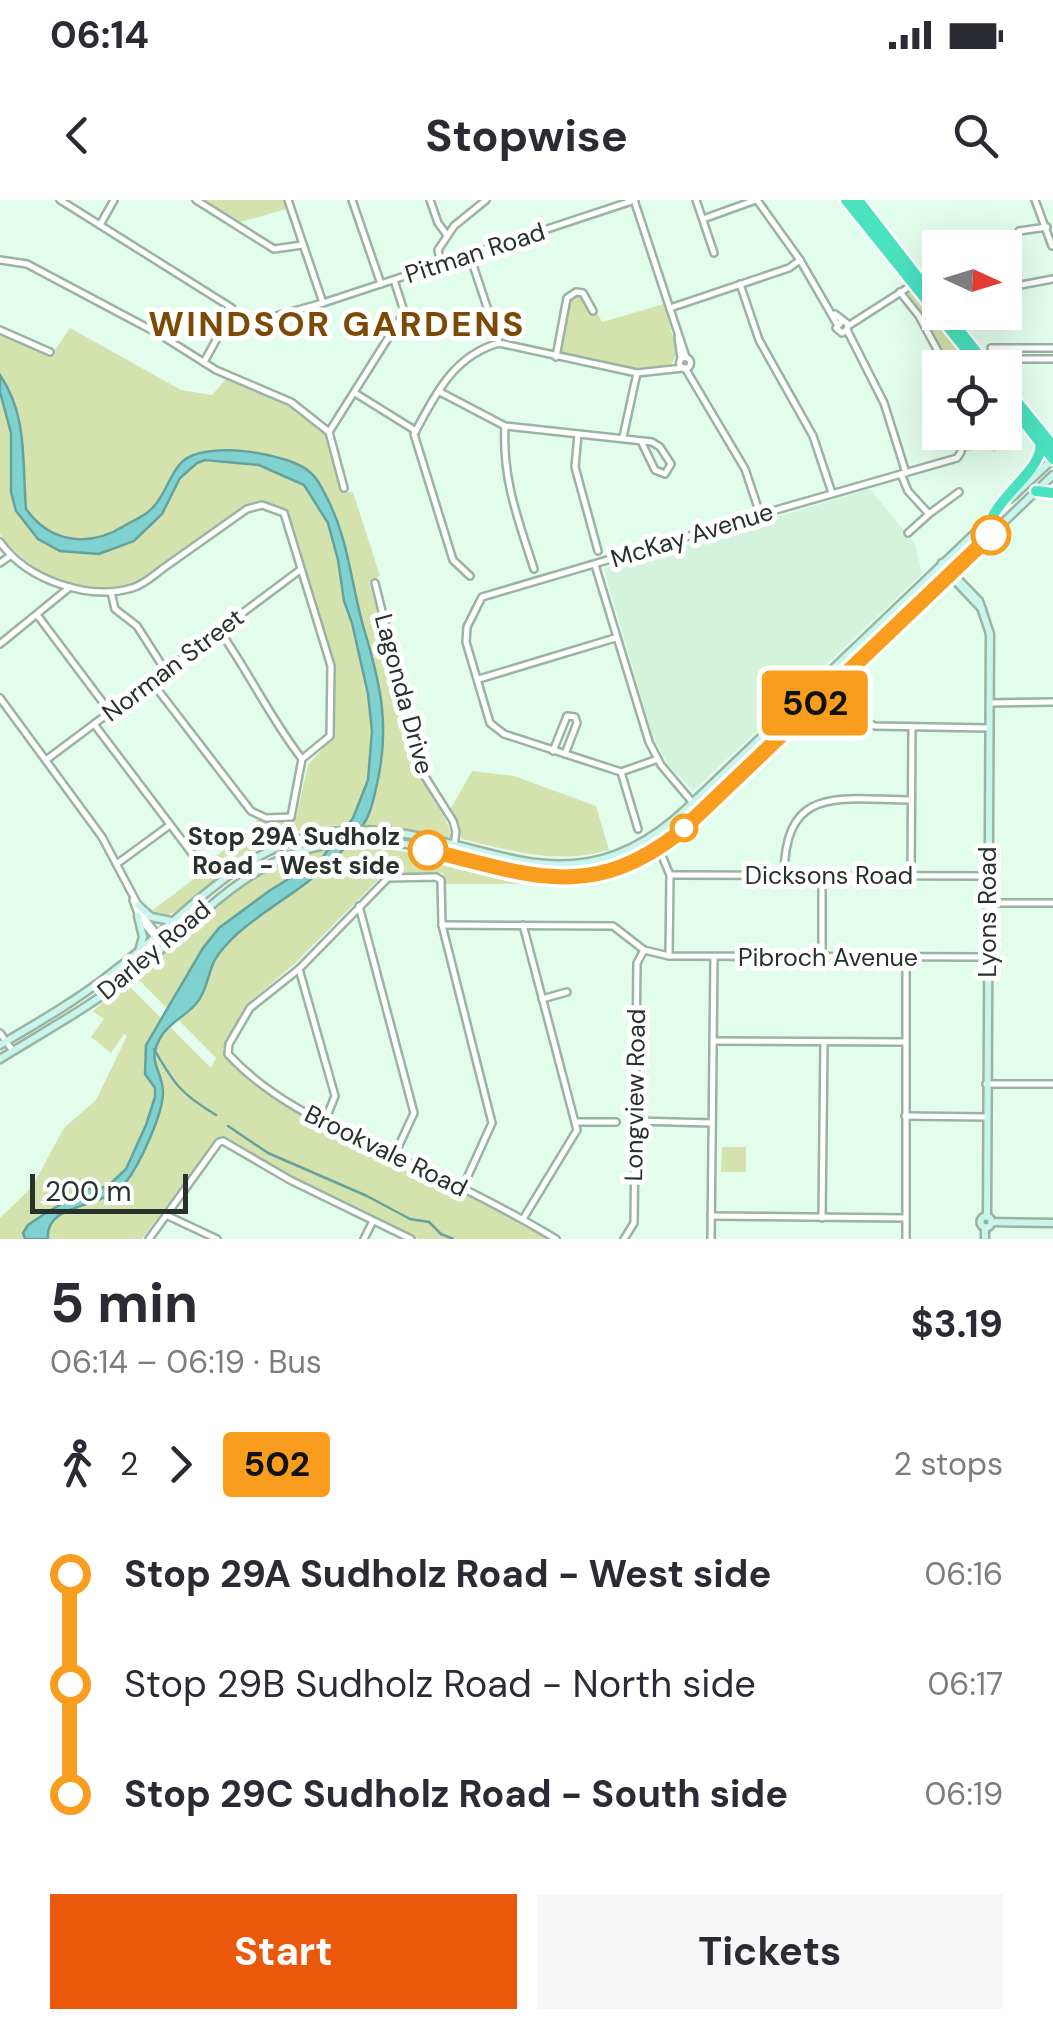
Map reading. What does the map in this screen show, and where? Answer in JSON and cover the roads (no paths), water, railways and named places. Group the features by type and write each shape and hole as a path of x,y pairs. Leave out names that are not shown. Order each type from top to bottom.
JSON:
{"highway":[{"path":"846,200 972,350"},
{"path":"858,200 922,289"},
{"path":"1022,407 1053,446"},
{"path":"1022,419 1053,459"},
{"path":"1036,424 1053,435"},
{"path":"993,516 1000,500 1033,467 1042,450 1040,442"},
{"path":"1036,491 1053,494"}],"main road":[{"name":"Darley Road","path":"3,1043 112,973 249,861 283,845 318,834 371,830 408,833 524,863 569,866 609,859 654,837 1053,459"},
{"name":"Darley Road","path":"0,1059 135,972 209,904 246,876 279,859 311,849 366,841 408,845 528,876 564,878 613,869 659,848 1053,475"},
{"path":"940,584 963,586 966,559 956,550"},
{"name":"Lyons Road","path":"942,563 979,601 990,634 985,1239"},
{"path":"786,714 794,724"},
{"path":"694,803 699,814"},
{"path":"138,905 151,917 172,921"},
{"path":"138,916 143,937 139,952"},
{"path":"988,1222 1053,1222"}],"street":[{"path":"60,200 232,308 238,324 220,333 204,362"},
{"path":"100,225 114,200"},
{"path":"196,200 274,249 302,245"},
{"path":"288,200 323,303"},
{"path":"352,200 381,284"},
{"path":"430,200 447,235"},
{"path":"441,265 437,255 447,235 486,200"},
{"path":"634,200 684,363 745,470 759,510"},
{"name":"Pitman Road","path":"238,324 258,323 323,303 634,200"},
{"path":"696,200 714,253"},
{"path":"702,218 756,200 844,326 884,403 908,491 929,514"},
{"path":"1035,200 1052,246"},
{"path":"1022,232 1047,227"},
{"path":"470,256 499,343"},
{"path":"0,260 26,264 204,362 291,402 329,432 344,488"},
{"path":"670,308 789,268 800,260"},
{"path":"1022,285 1053,279"},
{"path":"329,432 402,316 394,280"},
{"path":"844,326 915,282"},
{"path":"740,284 759,340 813,436 832,493"},
{"path":"556,356 567,298 576,292 583,293 592,308 581,308"},
{"path":"900,292 937,350"},
{"path":"0,330 50,352"},
{"path":"416,431 462,360 499,343 637,373 672,370 684,363"},
{"path":"991,348 1053,348"},
{"path":"1022,362 1053,360"},
{"path":"623,438 637,373"},
{"path":"440,392 505,426 652,442 671,464 665,474 655,470 641,442"},
{"path":"354,393 416,431 453,560 470,576"},
{"path":"505,426 503,458 508,488 534,568"},
{"path":"578,434 575,467 598,551"},
{"name":"McKay Avenue","path":"478,679 466,642 467,627 482,597 750,518 759,510 776,510 957,458 961,450"},
{"path":"908,533 959,492"},
{"path":"0,542 10,556 38,576 70,587 111,592 136,588 247,508 262,505 284,514 331,666 332,686 330,736 302,759 292,817 266,818 251,810 151,681"},
{"path":"0,563 10,556"},
{"path":"595,565 615,638 658,759 694,803"},
{"name":"Norman Street","path":"46,760 301,569"},
{"name":"Lagonda Drive","path":"374,583 422,772 456,832 452,856"},
{"path":"0,644 70,587"},
{"path":"111,592 115,609 136,626 166,671"},
{"path":"38,616 110,712"},
{"path":"219,630 278,728 302,759"},
{"path":"615,638 478,679 490,723 504,734 621,772 658,759"},
{"path":"829,689 860,720 882,727 988,728"},
{"path":"0,698 118,864 157,936"},
{"path":"988,703 1053,702"},
{"path":"553,751 567,716 575,717 577,723 565,754"},
{"path":"94,724 202,868"},
{"path":"910,876 912,728"},
{"path":"621,772 638,829"},
{"path":"784,875 788,834 805,810 830,800 911,800"},
{"path":"118,864 170,825"},
{"path":"654,837 670,875 668,956"},
{"name":"Dicksons Road","path":"670,875 988,876"},
{"path":"822,876 822,957"},
{"path":"324,1124 335,1096 298,969 388,878 436,877 441,880 442,925 492,1122 462,1188"},
{"path":"129,888 138,916 165,945"},
{"path":"988,902 1053,903"},
{"path":"359,906 414,1113 394,1156"},
{"name":"Pibroch Avenue","path":"442,925 613,926 644,950 668,956 988,958"},
{"path":"522,925 577,1130 523,1219"},
{"name":"Longview Road","path":"624,1239 634,1223 637,964 644,950"},
{"path":"711,1239 714,957"},
{"path":"906,958 906,1239"},
{"name":"Brookvale Road","path":"298,969 250,1008 227,1050 231,1059 324,1124 462,1188 556,1239"},
{"path":"542,999 568,992"},
{"path":"0,1033 3,1043 13,1051"},
{"path":"713,1041 905,1042"},
{"path":"822,1218 824,1042"},
{"path":"986,1084 1053,1084"},
{"path":"906,1116 986,1117"},
{"path":"575,1122 616,1122"},
{"path":"635,1122 712,1123"},
{"path":"149,1239 220,1142 411,1239"},
{"path":"166,1214 217,1239"},
{"path":"711,1216 906,1218"},
{"path":"364,1239 373,1221"}],"water":[{"path":"0,375 19,423 26,509 36,521 59,535 98,537 141,517 159,500 183,461 210,451 268,455 311,473 334,514 345,546 382,706 381,763 370,812 361,828 322,870 236,935 220,952 199,1000 166,1030 157,1044 155,1058 162,1101 150,1139 132,1174 117,1191 56,1218 49,1227 48,1239 25,1239 23,1233 28,1225 86,1189 107,1187 126,1169 155,1097 155,1088 145,1074 146,1045 203,948 219,928 321,859 353,818 368,780 372,731 368,694 328,523 304,485 259,465 205,460 180,478 162,514 134,541 99,554 60,551 38,539 16,511 11,492 11,433 0,392"}],"waterway":[{"path":"154,1049 179,1087 216,1115"},
{"path":"228,1126 268,1153 410,1219 429,1222 453,1239"}],"place":[{"name":"Stop 29A Sudholz Road - West side","path":"428,850"}],"district":[{"name":"WINDSOR GARDENS","path":"337,324"}]}
